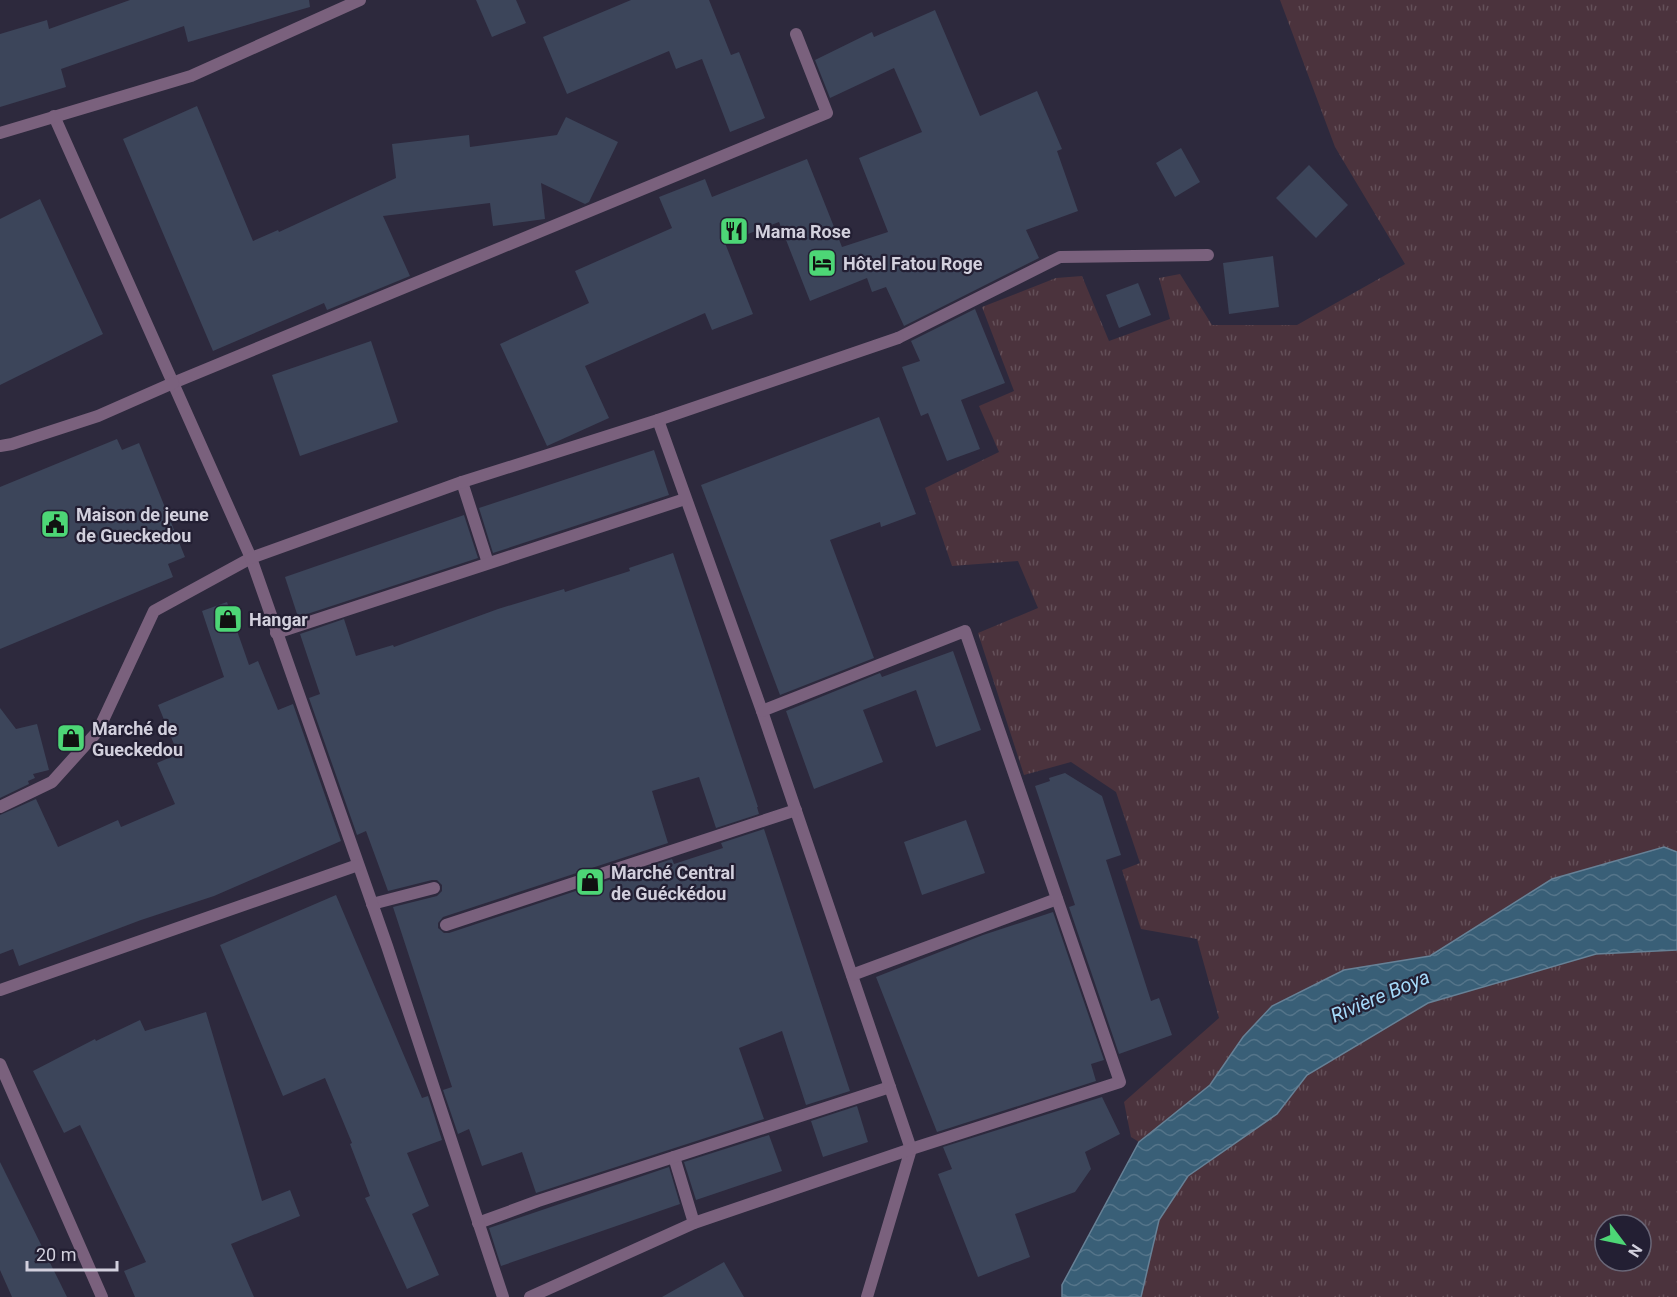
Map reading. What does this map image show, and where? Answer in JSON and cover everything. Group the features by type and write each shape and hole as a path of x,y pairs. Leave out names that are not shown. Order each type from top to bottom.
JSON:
{"street":[{"path":"0,133 191,76 360,0"},
{"path":"0,446 98,416 827,113 796,34"},
{"path":"54,116 250,558 372,904 503,1297"},
{"path":"0,807 52,782 98,731 154,611 250,558 462,482 658,420 898,338 1060,257 1208,255"},
{"path":"658,420 762,711 910,1149 867,1297"},
{"path":"462,482 488,563"},
{"path":"276,633 685,499"},
{"path":"530,1297 694,1223 910,1149 1120,1082 964,631 762,711"},
{"path":"446,925 796,810"},
{"path":"0,990 358,865"},
{"path":"372,904 434,888"},
{"path":"852,975 1057,898"},
{"path":"0,1064 102,1297"},
{"path":"478,1223 537,1201 890,1086"},
{"path":"674,1157 694,1223"}],"green space":[{"path":"1280,0 1677,0 1677,852 1664,847 1552,879 1430,956 1344,970 1272,1006 1243,1037 1210,1085 1139,1142 1131,1137 1124,1102 1219,1018 1197,939 1141,929 1122,870 1140,863 1116,792 1071,762 1024,775 978,633 1038,608 1018,561 952,566 925,488 999,452 979,406 1014,391 982,307 1056,278 1082,276 1109,341 1170,319 1159,278 1180,274 1212,325 1297,325 1405,264 1335,147"},
{"path":"1677,950 1677,1297 1141,1297 1159,1220 1188,1176 1277,1114 1307,1075 1428,1003 1596,954"}],"water":[{"name":"Rivière Boya","path":"1664,847 1677,852 1677,950 1596,954 1428,1003 1307,1075 1277,1114 1188,1176 1159,1220 1141,1297 1062,1297 1062,1285 1139,1142 1210,1085 1243,1037 1272,1006 1344,970 1430,956 1552,879"}],"building":[{"path":"130,0 309,0 310,7 188,42 184,26 61,69 66,87 0,107 0,34 47,20 49,29"},
{"path":"476,0 516,0 526,23 492,37"},
{"path":"631,0 709,0 731,55 739,52 765,118 730,132 702,59 676,69 669,51 567,94 543,37"},
{"path":"935,10 980,116 1037,91 1062,149 1057,151 1078,211 1026,230 1039,258 904,326 886,287 872,292 867,278 810,301 779,222 725,243 753,314 712,330 705,313 585,366 609,418 547,446 500,344 589,303 575,271 672,228 659,197 705,179 712,197 807,159 842,247 888,232 859,158 922,132 894,68 830,98 815,60 872,32 874,37"},
{"path":"197,106 253,241 278,230 279,232 396,178 392,144 469,135 470,147 557,135 566,117 618,142 589,202 585,204 541,183 545,219 493,226 490,203 383,216 410,276 327,310 324,303 213,351 123,139"},
{"path":"1181,148 1200,182 1175,197 1156,163"},
{"path":"1309,165 1348,205 1316,238 1276,198"},
{"path":"40,199 103,334 0,385 0,219"},
{"path":"1273,256 1279,307 1229,314 1223,263"},
{"path":"1138,283 1151,315 1119,328 1106,295"},
{"path":"975,309 1005,383 961,400 980,449 947,461 928,413 921,416 902,367 920,361 911,341"},
{"path":"371,341 398,422 300,456 272,375"},
{"path":"879,417 916,514 881,527 880,522 830,540 874,658 780,695 701,485"},
{"path":"117,439 122,450 139,443 185,557 168,564 173,577 0,649 0,487"},
{"path":"654,450 669,495 493,553 479,508"},
{"path":"464,515 478,558 298,617 285,577"},
{"path":"673,553 759,814 716,828 699,777 652,791 668,843 443,917 438,923 438,928 444,933 449,933 672,859 674,864 723,848 721,843 764,829 850,1091 806,1105 782,1031 739,1048 764,1119 536,1193 522,1152 482,1166 469,1129 458,1134 443,1090 452,1087 393,907 437,896 442,891 442,885 437,880 432,880 388,891 366,831 357,835 309,698 320,694 300,634 344,619 356,656 393,645 394,647 498,609 564,589 565,592 630,571 629,568"},
{"path":"227,602 249,665 258,661 278,710 293,704 341,841 214,896 141,920 19,966 13,949 0,954 0,815 36,799 58,847 118,820 121,827 175,804 157,763 178,754 158,705 224,677 202,611"},
{"path":"953,651 981,730 936,747 916,690 863,710 883,762 814,789 786,711 880,673 882,677"},
{"path":"0,708 16,729 37,724 49,770 33,774 35,778 28,781 29,784 0,798"},
{"path":"1065,773 1102,796 1121,855 1106,860 1151,1001 1159,998 1172,1035 1119,1054 1069,907 1075,905 1035,786"},
{"path":"966,820 985,873 922,895 904,842"},
{"path":"336,895 422,1098 428,1096 442,1140 407,1153 429,1206 412,1214 439,1275 407,1289 365,1198 370,1196 350,1144 352,1143 325,1078 283,1096 220,945"},
{"path":"1053,912 1104,1060 1091,1064 1096,1081 937,1132 876,977 983,935"},
{"path":"206,1012 262,1201 290,1190 300,1216 231,1244 254,1297 135,1297 124,1271 146,1262 80,1125 64,1133 33,1071 95,1039 96,1041 140,1020 145,1031"},
{"path":"1102,1097 1120,1134 1085,1152 1091,1169 1075,1192 1015,1214 1030,1257 978,1277 938,1174 952,1169 943,1147"},
{"path":"857,1106 868,1142 823,1157 811,1121"},
{"path":"769,1135 782,1171 696,1200 684,1162"},
{"path":"0,1162 67,1297 12,1297 0,1270"},
{"path":"669,1167 680,1204 501,1266 489,1228"},
{"path":"724,1262 744,1297 662,1297"}],"place":[{"name":"Mama Rose","path":"734,231"},
{"name":"Hôtel Fatou Roge","path":"822,263"},
{"name":"Maison de jeune de Gueckedou","path":"55,524"},
{"name":"Hangar","path":"228,619"},
{"name":"Marché de Gueckedou","path":"71,738"},
{"name":"Marché Central de Guéckédou","path":"590,882"}]}
